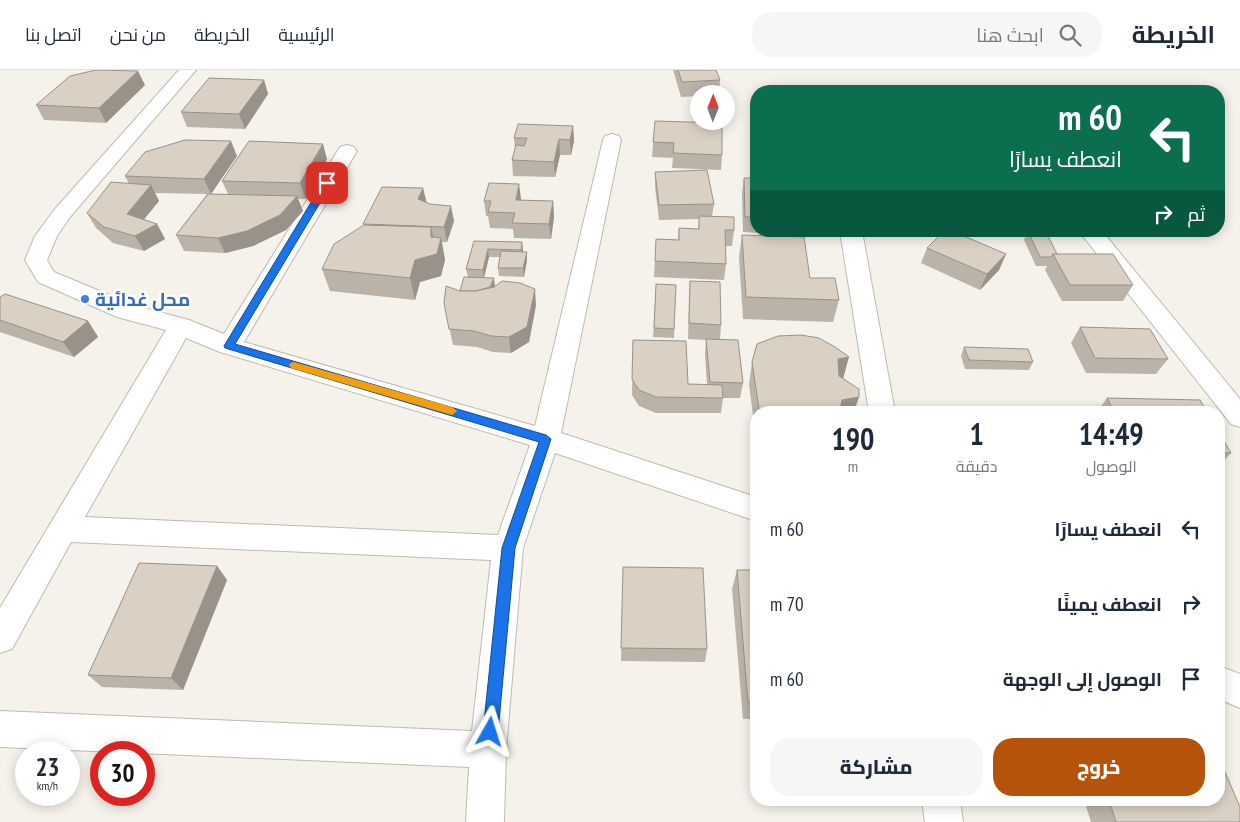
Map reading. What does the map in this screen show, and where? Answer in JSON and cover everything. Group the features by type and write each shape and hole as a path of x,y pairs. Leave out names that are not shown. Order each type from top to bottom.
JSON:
{"street":[{"path":"188,70 62,213 46,236 36,260 46,277 125,311 180,326 229,346 546,439 750,507"},
{"path":"485,822 488,750 508,548 546,439 612,140"},
{"path":"229,346 347,150"},
{"path":"852,237 881,406"},
{"path":"1095,237 1240,417"},
{"path":"0,638 180,326"},
{"path":"63,530 508,548"},
{"path":"1225,685 1240,691"},
{"path":"0,729 488,750"},
{"path":"942,806 944,822"}],"building":[{"path":"96,70 138,71 99,108 36,105 70,76"},
{"path":"678,70 716,70 720,80 682,82"},
{"path":"209,78 264,80 239,114 181,112"},
{"path":"655,121 690,122 690,130 722,130 722,155 673,153 674,143 653,142"},
{"path":"518,124 573,126 570,140 559,139 554,162 512,160 516,145 524,146 527,138 514,138"},
{"path":"185,140 231,141 204,179 125,176 145,152"},
{"path":"249,141 323,144 300,183 222,181"},
{"path":"707,170 714,204 659,205 655,172"},
{"path":"744,178 750,178 750,217 745,217"},
{"path":"111,182 151,185 127,214 157,224 135,236 104,227 87,213"},
{"path":"489,183 519,184 516,200 553,201 549,224 512,223 515,213 488,212 491,201 484,201"},
{"path":"382,187 423,188 418,199 430,204 451,206 444,227 363,224"},
{"path":"208,194 297,196 280,215 247,231 218,238 176,235"},
{"path":"699,216 734,217 734,230 725,230 726,264 655,261 656,239 679,240 679,228 699,229"},
{"path":"364,225 431,227 431,237 441,238 437,254 415,260 410,278 322,269 334,244"},
{"path":"742,235 750,235 750,237 804,237 810,278 835,278 839,300 746,297"},
{"path":"938,237 966,237 1006,254 987,274 927,248"},
{"path":"1031,237 1048,237 1057,254 1053,254 1051,257 1040,257"},
{"path":"474,241 522,242 521,250 488,249 483,270 466,269"},
{"path":"501,251 527,252 523,268 498,268"},
{"path":"1053,254 1113,254 1133,285 1070,285"},
{"path":"464,277 494,278 490,287 476,291 460,291"},
{"path":"502,281 520,283 535,289 527,327 509,337 449,329 444,303 446,286 460,291 476,291 494,287"},
{"path":"690,281 720,282 721,325 689,323"},
{"path":"656,284 676,285 674,329 654,328"},
{"path":"5,294 88,321 63,342 0,320 0,297"},
{"path":"1080,327 1150,329 1168,359 1095,358"},
{"path":"801,335 819,338 849,357 838,359 839,376 859,389 859,397 842,400 841,406 759,406 752,362 757,344 778,336"},
{"path":"706,339 738,340 743,383 710,382"},
{"path":"633,340 686,341 688,384 722,385 723,398 656,397 639,390 632,379"},
{"path":"964,347 1028,349 1033,362 969,360"},
{"path":"1107,398 1200,400 1204,406 1111,406"},
{"path":"1225,443 1231,453 1225,453"},
{"path":"139,563 217,566 171,678 88,675"},
{"path":"623,567 703,568 707,649 621,648"},
{"path":"737,570 750,570 750,702 748,702"},
{"path":"1225,772 1240,807 1240,822 1116,822 1111,806 1225,806"}],"slow traffic":[{"path":"294,365 452,411"}],"place":[{"name":"محل غدائية","path":"85,299"}],"route":[{"path":"327,183 229,346 546,439 508,548 490,732"}]}
